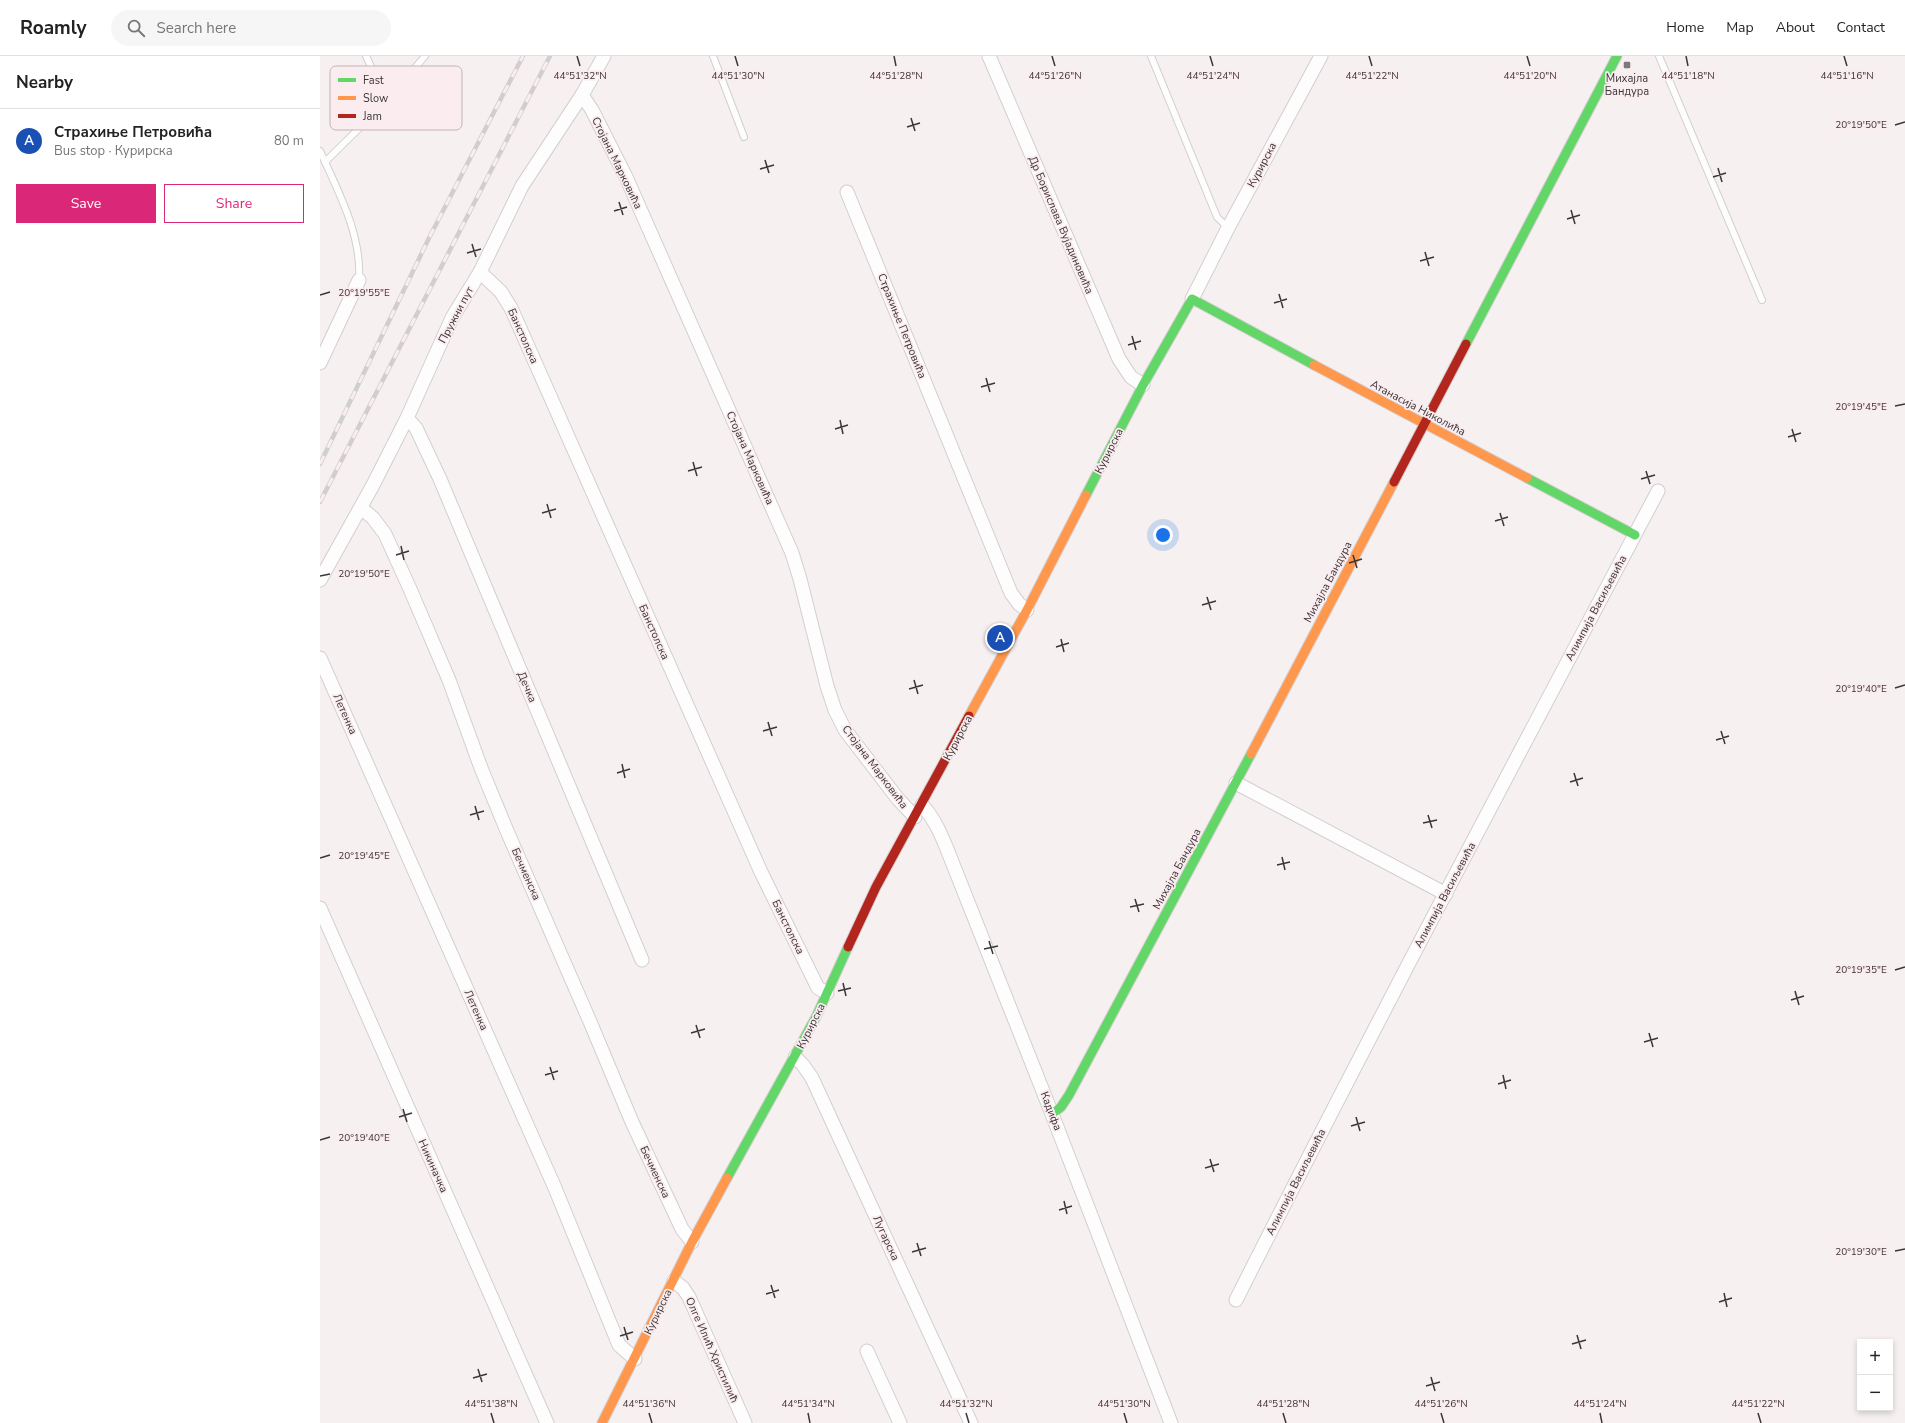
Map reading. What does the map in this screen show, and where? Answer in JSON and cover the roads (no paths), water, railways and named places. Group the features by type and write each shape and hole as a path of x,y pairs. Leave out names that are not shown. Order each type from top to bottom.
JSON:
{"street":[{"name":"Пружни пут","path":"320,580 361,508 407,418 452,318 480,272 522,186 582,95 604,56"},
{"name":"Др Борислава Вујадиновића","path":"989,56 1119,359 1131,377 1143,385"},
{"name":"Курирска","path":"602,1423 674,1281 692,1242 795,1057 827,994 866,907 1027,610 1143,385 1192,299 1228,228 1321,56"},
{"name":"Михајла Бандура","path":"1052,1114 1061,1107 1069,1095 1236,784 1617,56"},
{"name":"Стојана Марковића","path":"582,95 626,178 792,553 827,686 835,710 845,730 898,799 915,817"},
{"name":"Страхиње Петровића","path":"847,192 1011,593 1019,604 1027,610"},
{"name":"Банстолска","path":"480,272 501,292 510,308 761,872 818,988 827,994"},
{"path":"320,363 359,280"},
{"name":"Атанасија Николића","path":"1192,299 1424,425 1635,535"},
{"name":"Дечка","path":"407,418 416,428 440,480 642,960"},
{"name":"Алимпија Васиљевића","path":"1236,1300 1316,1142 1549,694 1658,491"},
{"name":"Бечменска","path":"361,508 373,518 385,534 410,589 449,680 492,795 592,1024 632,1122 682,1229 692,1242"},
{"name":"Летенка","path":"320,658 555,1188 619,1345 635,1359"},
{"path":"1236,784 1446,894"},
{"name":"Кадифа","path":"922,805 931,814 948,849 1171,1423"},
{"name":"Никиначка","path":"320,908 547,1423"},
{"name":"Лугарска","path":"795,1057 812,1078 971,1423"},
{"name":"Олге Илић Христилић","path":"674,1281 682,1288 689,1298 745,1423"},
{"path":"867,1351 900,1423"}],"lane":[{"path":"366,56 371,66"},
{"path":"417,66 425,56"},
{"path":"713,56 744,137"},
{"path":"1151,56 1217,217 1228,228"},
{"path":"1659,56 1762,300"},
{"path":"325,162 358,130"},
{"path":"320,151 349,219 358,252 359,280"}],"railway":[{"path":"320,464 429,238 523,56"},
{"path":"320,502 550,56"}],"place":[{"name":"Михајла Бандура","path":"1627,65"},
{"name":"Страхиње Петровића","path":"1000,638"}]}
